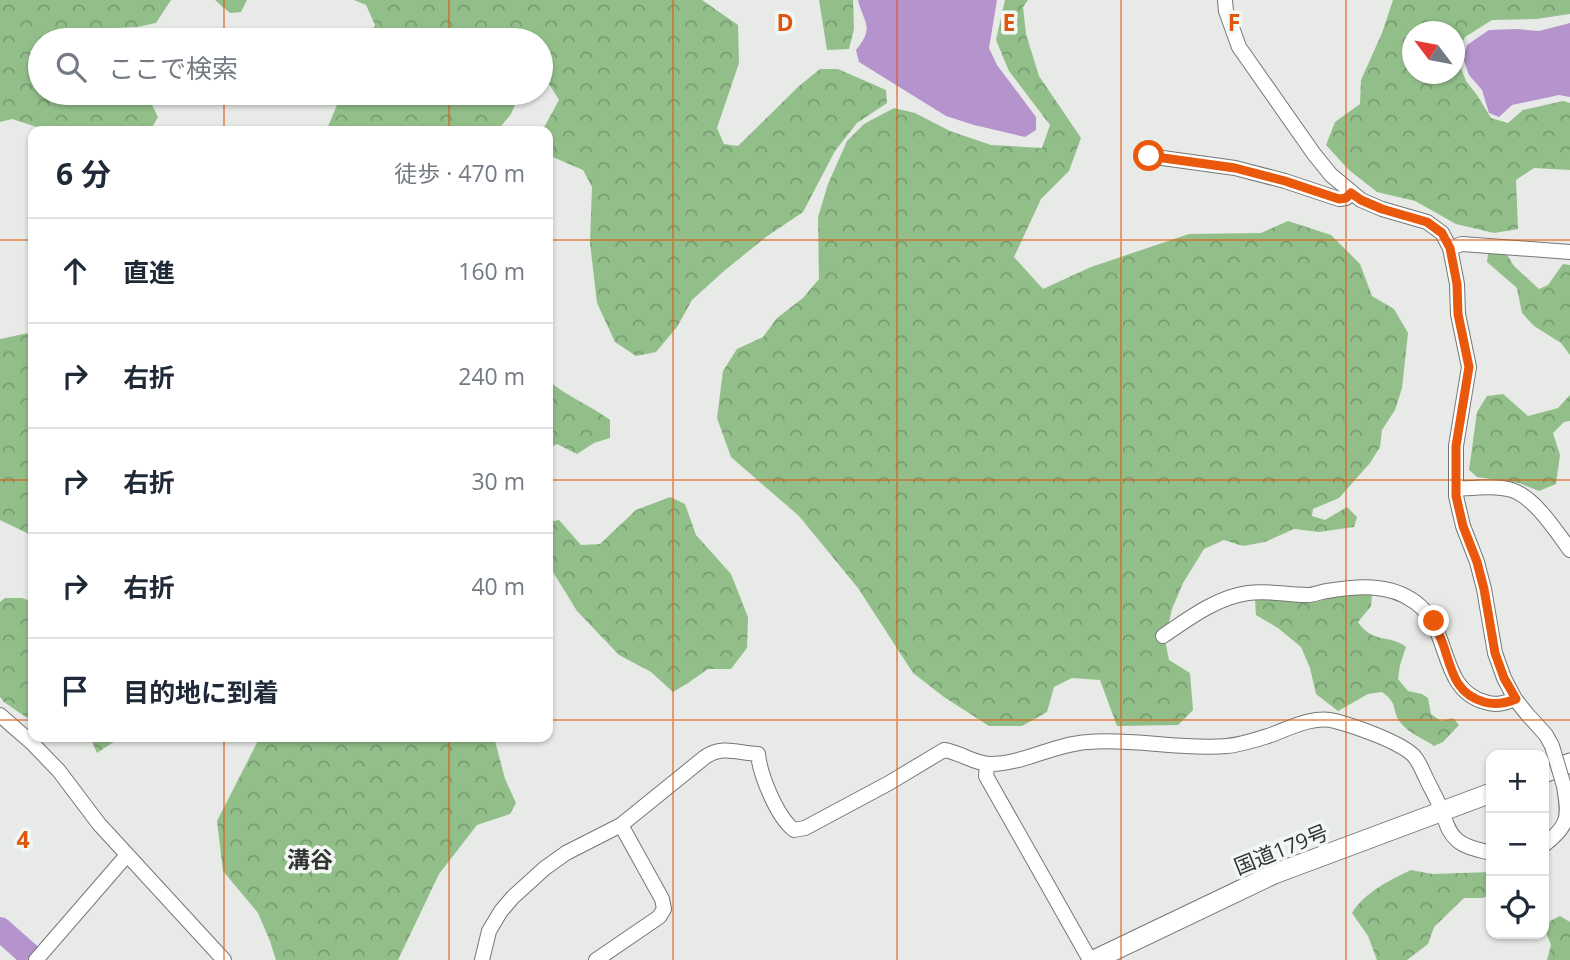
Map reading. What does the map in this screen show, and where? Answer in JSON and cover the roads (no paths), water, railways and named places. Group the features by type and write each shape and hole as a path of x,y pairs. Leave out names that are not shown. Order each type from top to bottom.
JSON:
{"highway":[{"path":"1549,771 1570,763"},
{"name":"国道179号","path":"1092,960 1275,874 1486,795"}],"street":[{"path":"1225,0 1226,11 1240,47 1314,155 1331,175 1361,200 1427,222 1442,233 1450,248 1458,314 1469,367 1456,446 1456,496 1463,526 1477,562 1495,653 1504,678 1527,714 1546,735 1564,786 1568,811 1565,825 1549,841"},
{"path":"1149,156 1235,168 1339,199 1346,198 1351,193"},
{"path":"1450,248 1462,244 1570,252"},
{"path":"1456,489 1511,490 1529,499 1570,550"},
{"path":"1163,636 1219,602 1247,593 1310,595 1374,587 1401,593 1417,603 1434,621 1453,676 1463,691 1474,699 1492,704 1516,699"},
{"path":"0,715 28,740"},
{"path":"482,960 489,931 501,911 545,868 566,853 621,825 705,757 720,750 758,754 759,768 779,812 794,830 805,828 944,750 987,765 1013,762 1059,747 1086,742 1229,746 1317,720 1332,720 1372,734 1412,755 1419,764 1447,826 1457,840 1470,848 1486,852"},
{"path":"31,742 60,771 99,824 224,960"},
{"path":"987,765 986,776 1092,960"},
{"path":"596,960 659,917 664,909 662,899 621,825"},
{"path":"38,957 127,855"}],"waterway":[{"path":"0,929 35,960"}],"district":[{"name":"溝谷","path":"310,859"}]}
